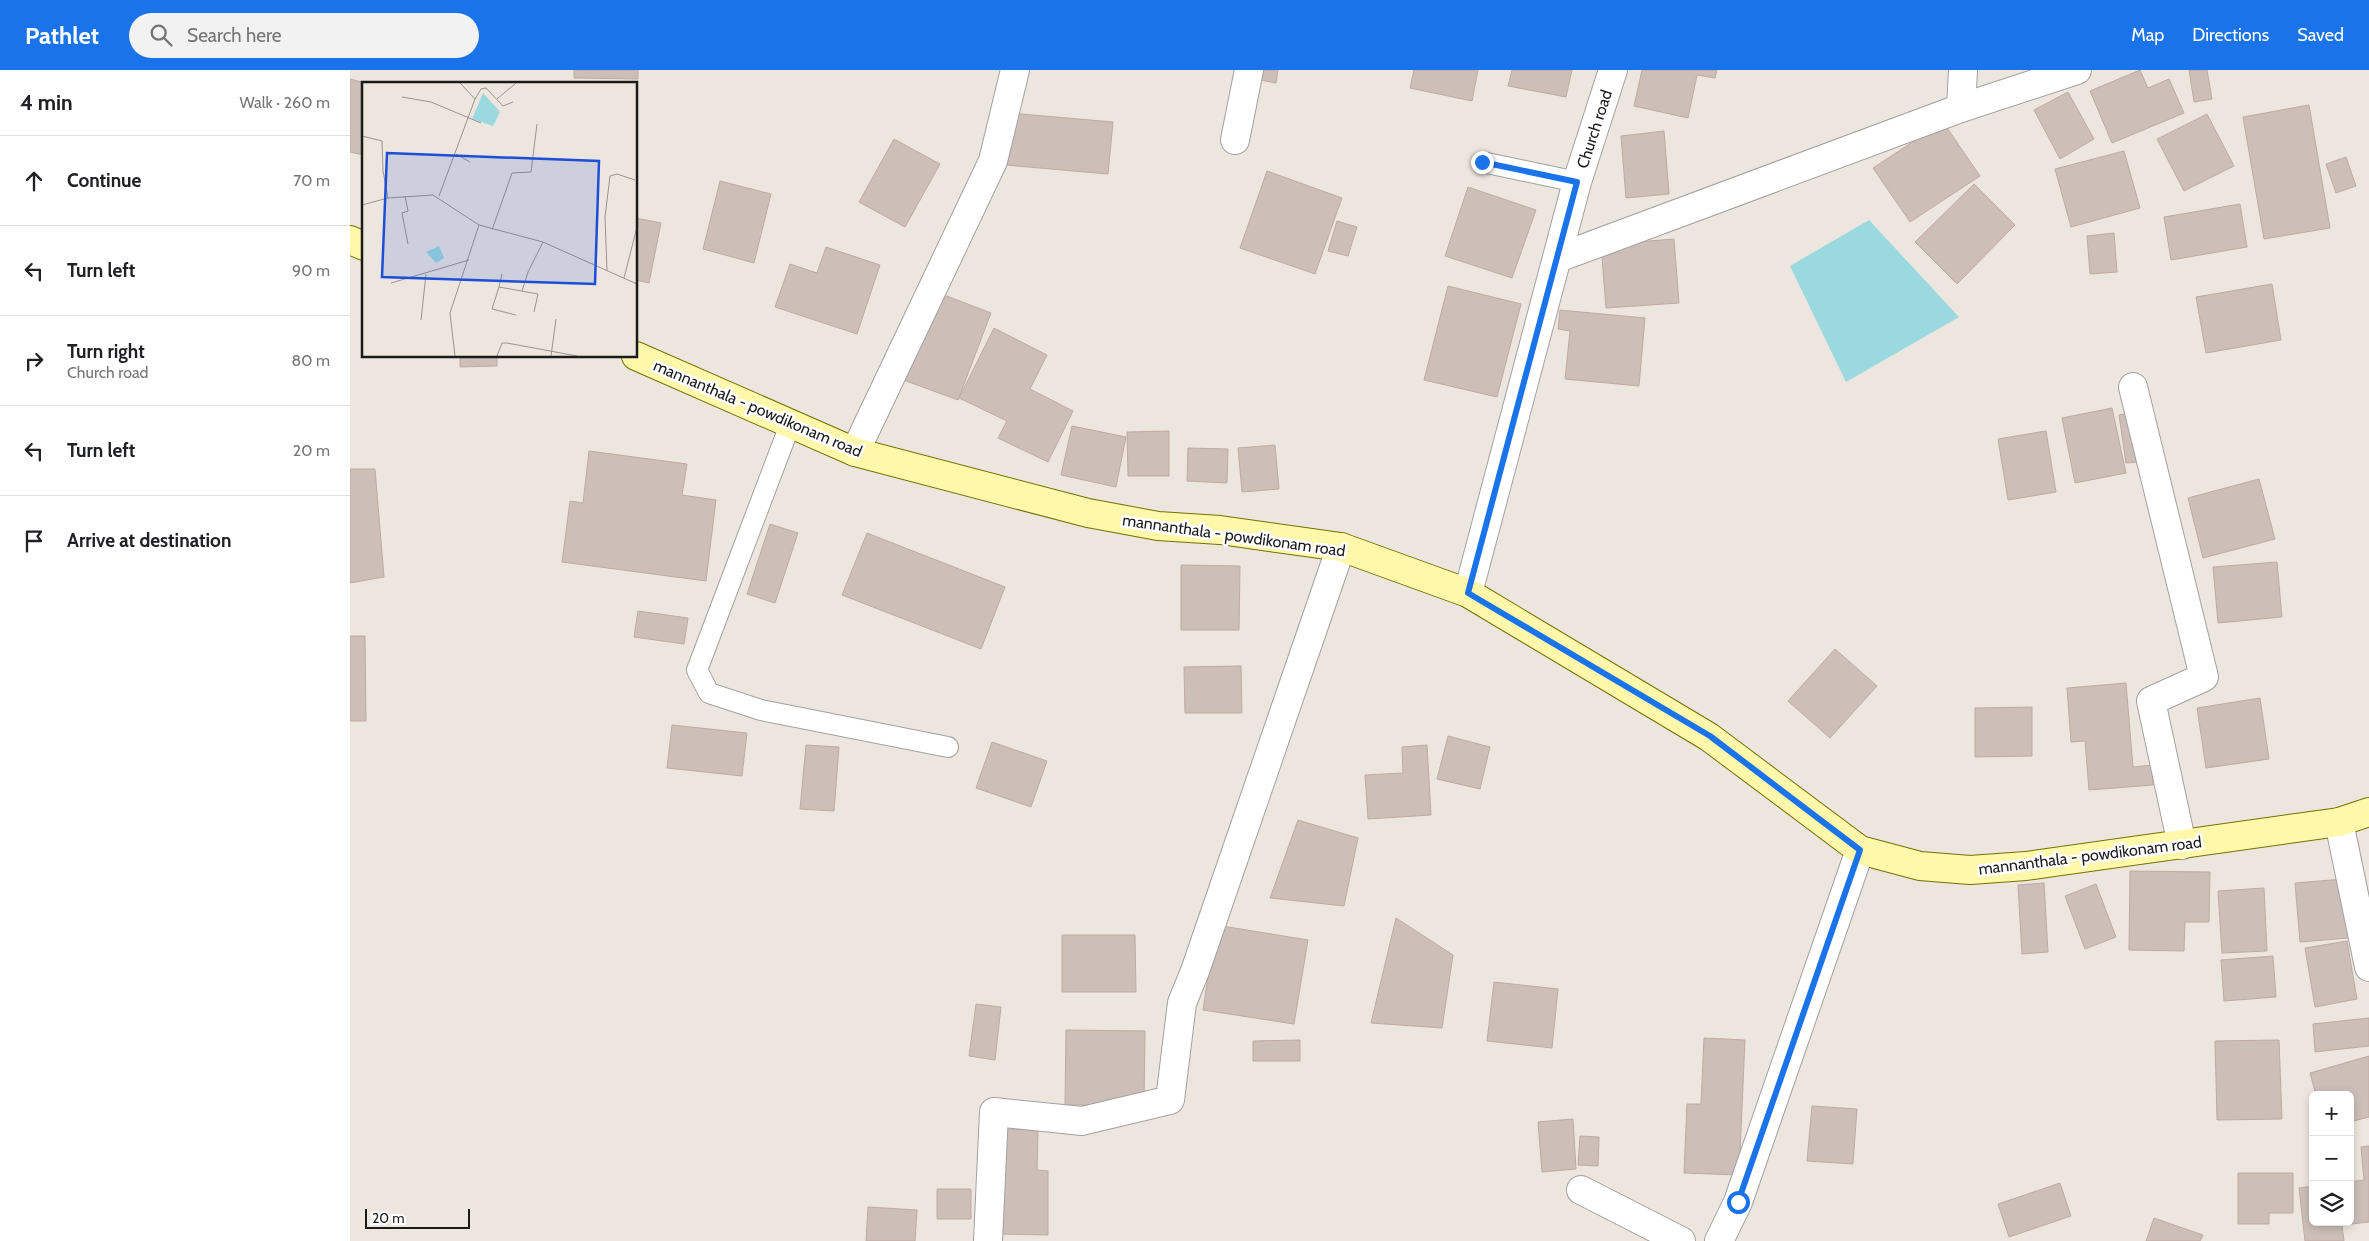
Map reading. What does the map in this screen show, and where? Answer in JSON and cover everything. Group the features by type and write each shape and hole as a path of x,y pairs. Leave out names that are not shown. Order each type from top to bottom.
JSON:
{"main road":[{"path":"350,240 362,245"},
{"name":"mannanthala - powdikonam road","path":"638,357 792,422 855,452 1088,513 1158,526 1220,530 1341,547 1468,593 1710,736 1860,850 1920,866 1970,870 2026,866 2182,846 2339,822 2369,812"}],"street":[{"path":"855,452 993,161 1015,70"},
{"path":"1235,140 1249,70"},
{"name":"Church road","path":"1468,593 1577,182 1614,70"},
{"path":"1961,108 1963,70"},
{"path":"1558,258 1961,108 2077,70"},
{"path":"2133,387 2204,677 2151,701 2182,846"},
{"path":"988,1241 994,1112 1082,1121 1170,1100 1182,1004 1341,547"},
{"path":"2339,822 2369,966"},
{"path":"1719,1241 1738,1202 1860,850"},
{"path":"1581,1190 1681,1241"}],"lane":[{"path":"1482,162 1577,182"},
{"path":"792,422 697,670 710,694 761,710 948,747"}],"water":[{"path":"1869,220 1959,317 1846,382 1790,266"}],"building":[{"path":"574,70 638,70 638,79 574,78"},
{"path":"1245,70 1278,70 1276,83 1244,77"},
{"path":"1414,70 1478,70 1472,101 1410,88"},
{"path":"1512,70 1572,70 1566,97 1508,86"},
{"path":"1642,70 1717,70 1715,78 1697,75 1688,118 1634,106"},
{"path":"2140,70 2148,88 2169,79 2184,113 2112,143 2090,91"},
{"path":"2189,70 2207,70 2212,99 2194,102"},
{"path":"350,79 362,82 362,155 350,152"},
{"path":"2068,92 2094,139 2060,159 2034,110"},
{"path":"2309,105 2330,228 2264,239 2243,117"},
{"path":"998,112 1113,122 1108,174 993,164"},
{"path":"2207,114 2234,166 2184,191 2157,139"},
{"path":"1943,122 1980,176 1910,222 1873,168"},
{"path":"1664,131 1669,194 1626,198 1621,136"},
{"path":"894,139 940,164 905,227 859,202"},
{"path":"2124,151 2140,208 2071,227 2055,169"},
{"path":"2346,157 2356,186 2336,193 2326,164"},
{"path":"1267,171 1342,198 1315,274 1240,248"},
{"path":"720,181 771,194 754,263 703,249"},
{"path":"1974,184 2015,225 1957,284 1915,242"},
{"path":"1468,187 1536,210 1512,278 1445,256"},
{"path":"2240,204 2247,247 2171,260 2164,217"},
{"path":"638,218 661,223 649,283 638,280"},
{"path":"1337,221 1357,227 1348,256 1328,251"},
{"path":"2114,233 2117,272 2090,274 2087,236"},
{"path":"1674,239 1679,303 1606,308 1601,245"},
{"path":"826,247 880,265 857,334 775,307 790,264 817,273"},
{"path":"2272,284 2281,340 2206,353 2196,297"},
{"path":"1448,286 1521,304 1497,397 1424,380"},
{"path":"931,290 991,313 958,400 898,378"},
{"path":"1560,310 1645,318 1639,386 1565,379 1570,331 1558,329"},
{"path":"994,328 1047,355 1030,389 1073,411 1048,462 998,438 1007,421 959,398"},
{"path":"460,358 497,358 497,366 460,367"},
{"path":"2112,408 2126,473 2075,483 2062,418"},
{"path":"2131,413 2138,462 2126,463 2119,415"},
{"path":"1072,426 1126,437 1116,487 1061,475"},
{"path":"1169,431 1169,476 1128,476 1127,432"},
{"path":"2046,431 2056,492 2008,500 1998,439"},
{"path":"1275,445 1279,489 1242,492 1238,448"},
{"path":"1188,448 1228,449 1227,483 1187,481"},
{"path":"589,451 687,464 682,495 716,500 706,581 562,562 570,501 583,503"},
{"path":"350,469 375,469 384,577 350,583"},
{"path":"2259,479 2275,539 2203,558 2188,498"},
{"path":"770,524 798,533 775,603 747,594"},
{"path":"867,533 1005,587 981,649 842,595"},
{"path":"2277,562 2282,617 2218,623 2213,567"},
{"path":"1181,565 1240,566 1239,630 1181,630"},
{"path":"638,611 688,618 684,644 634,637"},
{"path":"350,636 365,636 366,721 350,721"},
{"path":"1835,649 1877,686 1830,738 1788,701"},
{"path":"1241,666 1242,713 1185,713 1184,667"},
{"path":"2126,683 2133,767 2152,765 2153,785 2089,790 2085,741 2071,742 2067,688"},
{"path":"2260,698 2269,759 2206,768 2197,708"},
{"path":"2032,707 2032,756 1975,757 1975,708"},
{"path":"672,725 747,733 742,776 667,768"},
{"path":"1448,736 1490,747 1480,789 1437,779"},
{"path":"992,742 1047,761 1031,807 976,788"},
{"path":"806,745 839,747 834,811 800,809"},
{"path":"1427,745 1431,815 1368,819 1365,775 1403,773 1402,747"},
{"path":"1298,820 1358,838 1344,906 1270,898"},
{"path":"2130,871 2210,872 2209,922 2185,922 2184,951 2129,950"},
{"path":"2343,879 2348,938 2300,942 2295,883"},
{"path":"2044,883 2048,952 2022,954 2018,885"},
{"path":"2096,884 2116,937 2085,949 2065,896"},
{"path":"2264,888 2267,951 2222,953 2218,891"},
{"path":"1396,918 1453,955 1442,1028 1371,1023"},
{"path":"1216,925 1308,940 1294,1024 1203,1010"},
{"path":"1062,935 1135,935 1136,992 1062,992"},
{"path":"2347,941 2357,999 2315,1007 2305,948"},
{"path":"2273,956 2276,997 2224,1001 2221,960"},
{"path":"1494,982 1558,989 1552,1048 1487,1041"},
{"path":"976,1004 1001,1007 995,1060 969,1056"},
{"path":"2369,1018 2369,1046 2315,1052 2313,1024"},
{"path":"1066,1030 1145,1031 1144,1105 1065,1105"},
{"path":"1704,1038 1745,1040 1739,1175 1684,1173 1687,1104 1701,1104"},
{"path":"1300,1040 1300,1061 1253,1061 1253,1041"},
{"path":"2279,1040 2282,1119 2217,1120 2215,1041"},
{"path":"2369,1056 2369,1117 2354,1121 2354,1091 2315,1091 2310,1073"},
{"path":"1812,1106 1857,1109 1853,1164 1807,1161"},
{"path":"1573,1119 1576,1169 1542,1172 1538,1122"},
{"path":"1001,1129 1038,1130 1037,1170 1048,1171 1048,1235 1000,1234"},
{"path":"1580,1136 1599,1137 1598,1166 1578,1165"},
{"path":"2369,1146 2369,1222 2354,1224 2354,1181 2364,1180 2361,1147"},
{"path":"2238,1173 2293,1173 2293,1213 2269,1213 2269,1224 2238,1224"},
{"path":"2060,1183 2071,1216 2009,1237 1998,1204"},
{"path":"2309,1187 2309,1226 2342,1226 2344,1241 2305,1241 2299,1188"},
{"path":"937,1189 971,1189 971,1219 937,1219"},
{"path":"868,1207 917,1210 915,1241 866,1241"},
{"path":"2154,1218 2203,1235 2200,1241 2146,1241"}],"route":[{"path":"1482,162 1577,182 1468,593 1710,736 1860,850 1738,1202"}]}
